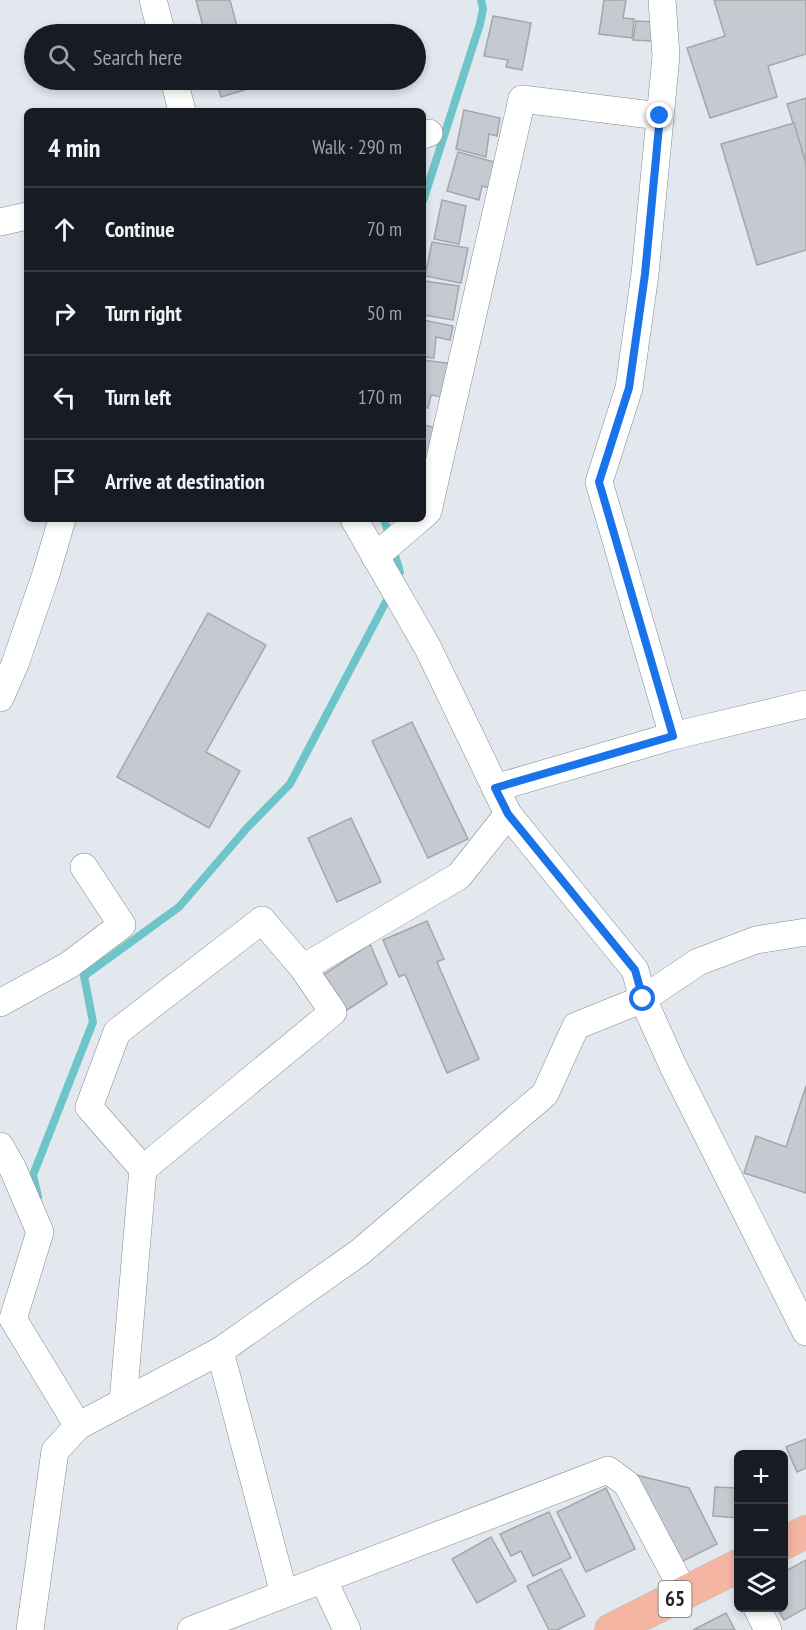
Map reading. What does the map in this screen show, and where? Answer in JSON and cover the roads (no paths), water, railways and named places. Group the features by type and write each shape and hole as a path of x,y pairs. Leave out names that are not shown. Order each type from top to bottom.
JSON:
{"main road":[{"path":"788,1541 806,1532"},
{"name":"65","path":"611,1630 734,1571"}],"street":[{"path":"153,0 159,24"},
{"path":"662,0 666,56 645,274 629,388 599,482 673,736"},
{"path":"177,90 181,108"},
{"path":"426,513 522,99 660,116"},
{"path":"0,222 24,217"},
{"path":"0,698 15,664 61,522"},
{"path":"356,522 428,648 508,814 635,970 643,999 673,1066 806,1332"},
{"path":"375,557 416,522"},
{"path":"495,788 673,736 806,704"},
{"path":"303,968 459,876 508,814"},
{"path":"0,1004 69,965 122,925 84,867"},
{"path":"123,1402 143,1169 333,1012 303,968 262,920 117,1032 89,1107 143,1169"},
{"path":"30,1630 55,1451 78,1425 220,1351 360,1252 545,1094 576,1026 643,999 698,962 756,940 806,932"},
{"path":"0,1146 13,1169 40,1232 13,1319 78,1425"},
{"path":"220,1351 284,1594"},
{"path":"191,1630 608,1470 627,1484 685,1594"},
{"path":"323,1579 347,1630"},
{"path":"759,1612 768,1630"}],"waterway":[{"path":"426,192 480,24 483,9 481,0"},
{"path":"385,522 390,538"},
{"path":"393,549 400,572 396,580"},
{"path":"38,1197 33,1175 93,1022 84,976 179,907 247,828 290,784 390,594"}]}
